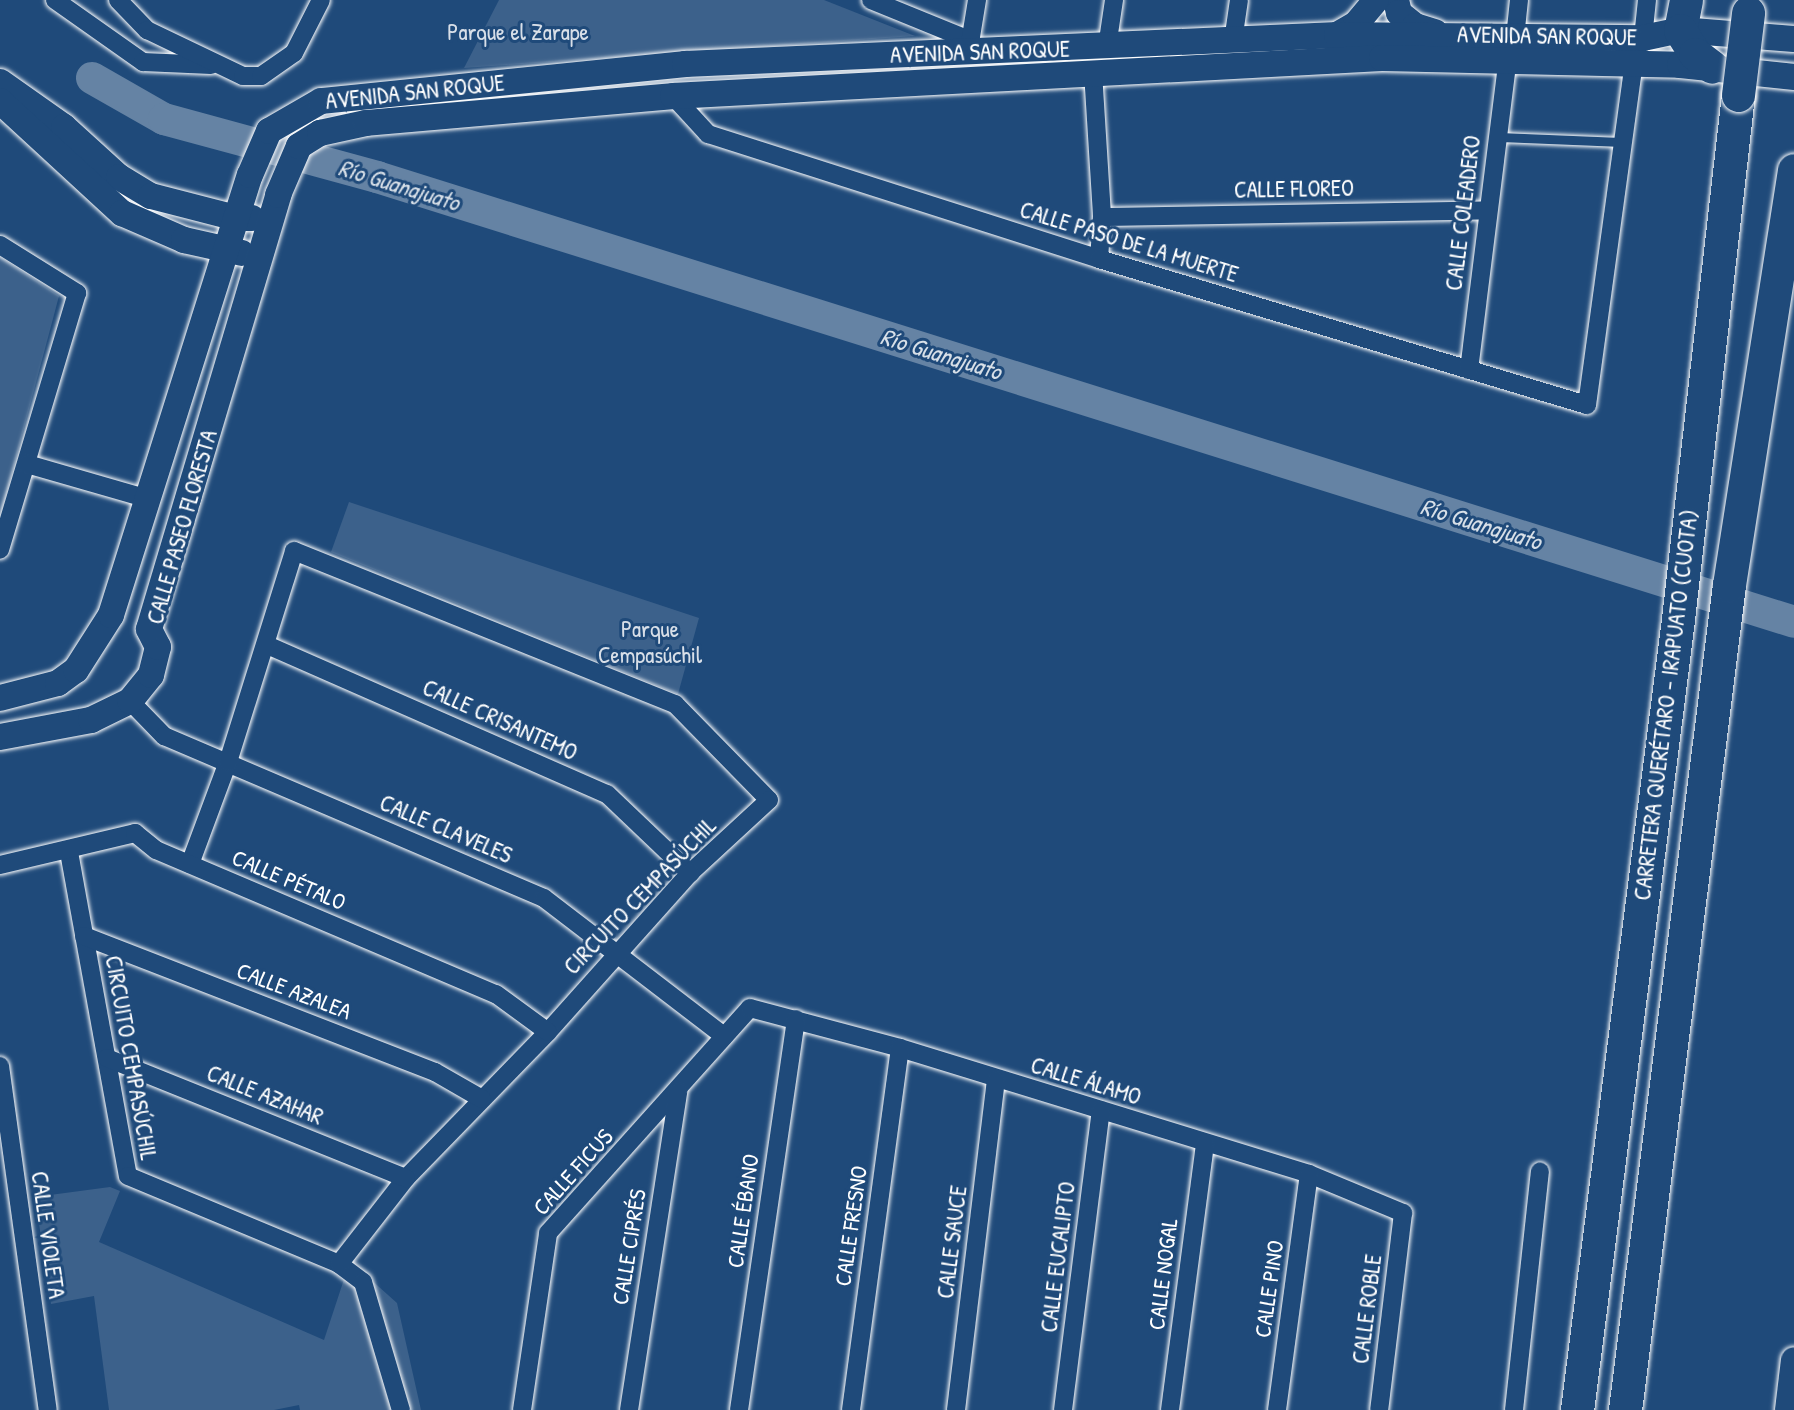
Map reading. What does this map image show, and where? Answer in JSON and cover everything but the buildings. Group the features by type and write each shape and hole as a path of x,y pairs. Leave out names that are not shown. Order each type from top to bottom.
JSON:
{"highway":[{"name":"CARRETERA QUERÉTARO - IRAPUATO (CUOTA)","path":"1577,1410 1678,619 1748,6"},
{"path":"1683,15 1695,54 1712,67"},
{"name":"CARRETERA QUERÉTARO - IRAPUATO (CUOTA)","path":"1625,1410 1729,585 1794,170"}],"street":[{"path":"55,0 143,62 215,65"},
{"path":"118,0 147,30 215,65 243,76 261,76 294,53 321,0"},
{"path":"871,0 969,46 976,0"},
{"path":"1107,47 1114,0"},
{"path":"1233,40 1239,0"},
{"path":"1338,35 1356,24 1377,0"},
{"path":"1383,46 1387,0"},
{"path":"1396,0 1399,13 1415,26 1447,35"},
{"path":"1515,38 1519,0"},
{"path":"1625,142 1647,0"},
{"name":"AVENIDA SAN ROQUE","path":"226,250 249,180 269,131 321,101 685,64 969,46 1107,47 1338,35 1383,46 1507,63 1638,50 1683,15 1794,39"},
{"name":"AVENIDA SAN ROQUE","path":"261,257 275,206 299,146 320,133 366,123 673,96 1093,72 1383,46 1447,35 1515,38 1638,50 1712,67 1794,76"},
{"name":"CALLE COLEADERO","path":"1469,370 1486,210 1507,63"},
{"path":"1093,72 1102,216 1100,259"},
{"path":"0,82 50,117 118,177 151,196 236,218 275,206"},
{"name":"CALLE PASO DE LA MUERTE","path":"673,96 709,134 1100,259 1587,405 1625,142"},
{"path":"0,101 10,121 122,213 184,240 261,257"},
{"path":"10,121 50,117"},
{"path":"189,208 249,180"},
{"name":"CALLE FLOREO","path":"1102,216 1486,210"},
{"path":"0,245 77,293 0,551"},
{"name":"CALLE PASEO FLORESTA","path":"0,698 58,683 76,670 111,615 226,250"},
{"name":"CALLE PASEO FLORESTA","path":"130,701 151,676 158,647 149,628 261,257"},
{"path":"27,464 148,499"},
{"name":"CIRCUITO CEMPASÚCHIL","path":"69,852 128,1176 339,1264 406,1178 548,1032 690,873 769,800 675,704 294,551 267,645 190,864"},
{"path":"111,615 149,628"},
{"name":"CALLE CRISANTEMO","path":"267,645 607,794 690,873"},
{"path":"58,683 73,723"},
{"path":"0,737 73,723 130,701"},
{"name":"CALLE CLAVELES","path":"130,701 164,736 544,898 724,1036"},
{"name":"CALLE PÉTALO","path":"0,865 69,852 135,834 156,850 496,995 548,1032"},
{"name":"CALLE AZALEA","path":"84,936 435,1072 482,1099"},
{"name":"CALLE FICUS","path":"522,1410 548,1233 678,1092 750,1008"},
{"name":"CALLE ÁLAMO","path":"750,1008 900,1048 996,1080 1309,1174 1403,1213"},
{"name":"CALLE ÉBANO","path":"738,1410 796,1019"},
{"name":"CALLE FRESNO","path":"851,1410 900,1048"},
{"name":"CALLE AZAHAR","path":"107,1058 406,1178"},
{"name":"CALLE VIOLETA","path":"0,1066 48,1410"},
{"name":"CALLE SAUCE","path":"956,1410 996,1080"},
{"name":"CALLE CIPRÉS","path":"629,1410 678,1092"},
{"name":"CALLE EUCALIPTO","path":"1063,1410 1101,1110"},
{"name":"CALLE NOGAL","path":"1170,1410 1205,1144"},
{"path":"1514,1410 1540,1171"},
{"name":"CALLE PINO","path":"1277,1410 1309,1174"},
{"name":"CALLE ROBLE","path":"1379,1410 1403,1213"},
{"path":"339,1264 363,1282 401,1410"},
{"path":"1788,1410 1794,1360"}],"lane":[{"path":"1498,136 1625,142"}],"green space":[{"name":"Parque el Zarape","path":"499,0 824,0 915,36 464,68"},
{"path":"0,257 59,296 0,518"},
{"name":"Parque Cempasúchil","path":"349,502 699,618 678,694 331,552"},
{"path":"110,1187 120,1191 99,1242 324,1340 350,1261 397,1303 421,1410 300,1410 299,1405 274,1410 109,1410 94,1296 51,1304 35,1197"}],"waterway":[{"name":"Río Guanajuato","path":"92,78 164,119 377,177 1794,622"}]}
